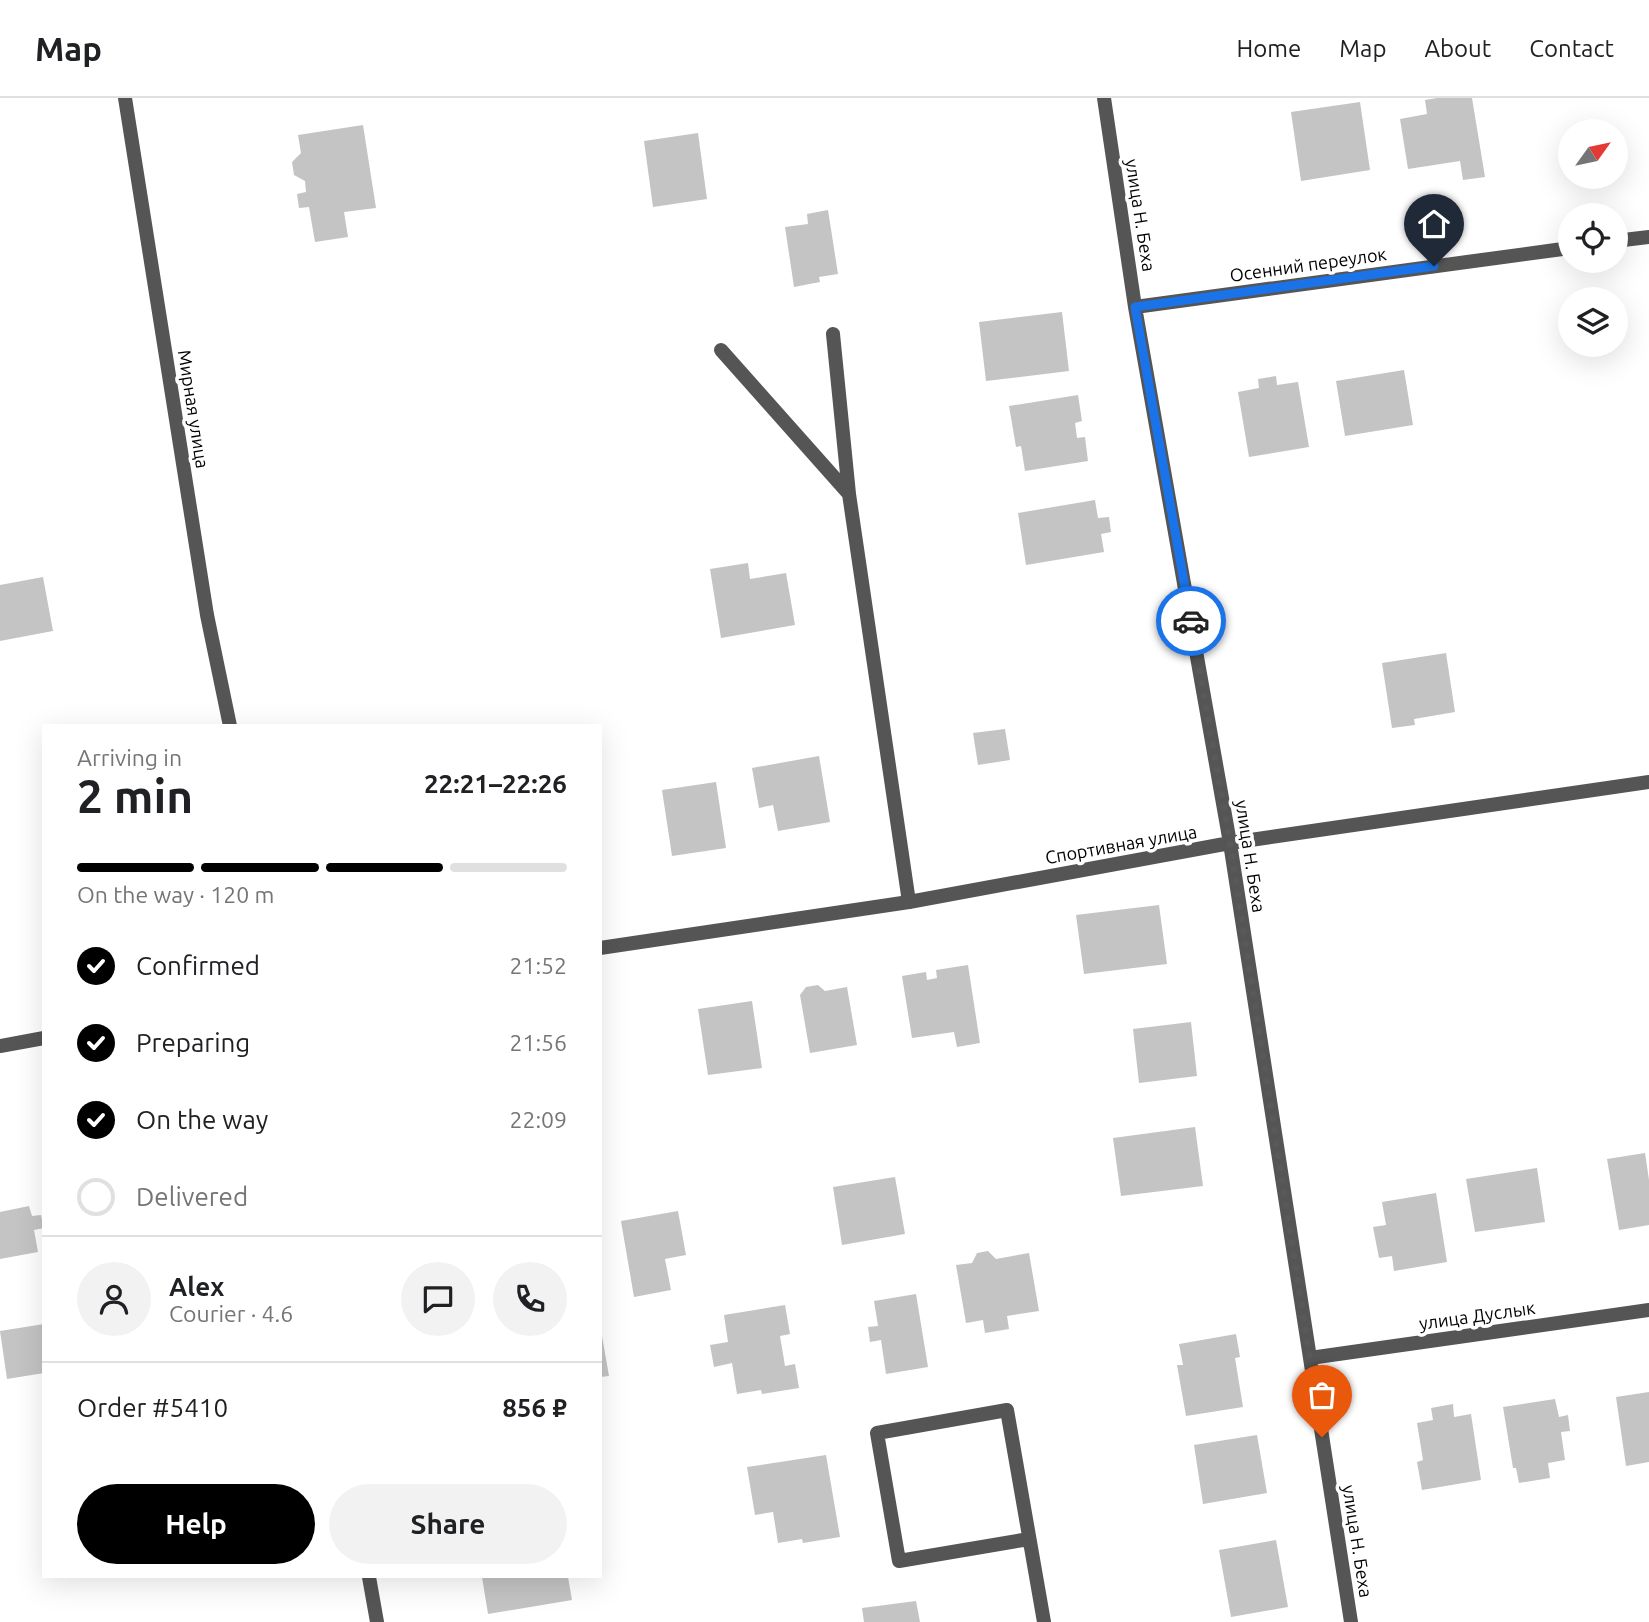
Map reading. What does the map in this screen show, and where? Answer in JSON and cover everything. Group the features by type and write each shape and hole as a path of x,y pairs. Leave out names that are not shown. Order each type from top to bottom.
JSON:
{"street":[{"name":"Мирная улица","path":"125,98 207,615 230,724"},
{"name":"улица Н. Беха","path":"1104,98 1135,307 1230,843 1352,1622"},
{"path":"1628,239 1649,237"},
{"name":"Осенний переулок","path":"1135,307 1558,250"},
{"path":"833,334 849,494 909,902"},
{"path":"721,350 849,494"},
{"name":"Спортивная улица","path":"602,948 909,902 1230,843 1649,782"},
{"path":"0,1046 42,1038"},
{"name":"улица Дуслык","path":"1310,1358 1649,1310"},
{"path":"1029,1539 899,1561 877,1433 1007,1410 1044,1622"},
{"path":"369,1578 377,1622"}],"building":[{"path":"1472,98 1485,177 1463,180 1460,161 1408,169 1400,119 1427,114 1425,100"},
{"path":"1360,102 1370,170 1301,181 1291,112"},
{"path":"363,125 376,208 344,212 348,237 315,242 309,207 299,208 297,194 306,192 305,181 294,175 292,162 301,153 298,135"},
{"path":"698,133 707,199 653,207 644,141"},
{"path":"828,210 838,274 819,277 820,282 794,287 785,227 808,224 807,214"},
{"path":"1062,312 1069,371 986,381 979,322"},
{"path":"1404,370 1413,425 1345,436 1336,381"},
{"path":"1276,376 1277,385 1298,382 1309,447 1249,457 1238,392 1259,388 1258,379"},
{"path":"1078,395 1082,421 1075,423 1077,438 1085,437 1088,461 1025,471 1021,446 1016,447 1009,406"},
{"path":"1095,500 1098,518 1109,517 1111,532 1101,534 1104,552 1026,565 1018,513"},
{"path":"748,563 750,579 786,573 795,625 721,638 710,569"},
{"path":"43,577 53,631 0,641 0,585"},
{"path":"1446,653 1455,712 1414,719 1415,725 1392,728 1382,663"},
{"path":"1005,729 1010,760 978,765 973,733"},
{"path":"819,756 830,822 778,831 773,805 759,808 752,768"},
{"path":"716,782 726,848 672,856 662,790"},
{"path":"1159,905 1167,964 1084,974 1076,915"},
{"path":"968,965 980,1043 957,1047 954,1032 912,1038 902,976 926,972 927,980 937,978 936,970"},
{"path":"818,985 825,991 847,987 857,1045 810,1053 800,995 806,987"},
{"path":"752,1001 762,1068 708,1075 698,1009"},
{"path":"1191,1022 1197,1076 1139,1083 1133,1029"},
{"path":"1195,1127 1203,1186 1121,1196 1113,1138"},
{"path":"1645,1153 1649,1180 1649,1225 1619,1230 1607,1159"},
{"path":"1537,1168 1545,1222 1475,1232 1466,1179"},
{"path":"895,1177 905,1234 842,1245 833,1187"},
{"path":"1436,1193 1447,1262 1394,1271 1392,1256 1379,1258 1373,1227 1386,1225 1382,1202"},
{"path":"29,1206 32,1216 41,1215 42,1228 34,1230 38,1252 0,1259 0,1212"},
{"path":"678,1211 686,1255 665,1259 671,1290 634,1297 621,1221"},
{"path":"988,1251 996,1259 1029,1253 1039,1311 1007,1316 1009,1329 985,1333 983,1320 966,1323 956,1265 972,1263 977,1253"},
{"path":"916,1294 928,1367 886,1374 881,1340 870,1342 868,1327 878,1326 874,1301"},
{"path":"785,1305 790,1334 780,1336 785,1366 795,1364 799,1388 762,1394 761,1390 737,1394 732,1363 714,1367 710,1345 728,1342 724,1315"},
{"path":"42,1324 42,1373 7,1379 0,1331"},
{"path":"1236,1334 1240,1357 1235,1358 1243,1407 1186,1416 1177,1365 1183,1365 1179,1344"},
{"path":"602,1336 609,1376 602,1377"},
{"path":"1649,1392 1649,1462 1626,1466 1616,1397"},
{"path":"1555,1399 1559,1417 1568,1415 1570,1431 1561,1432 1565,1460 1548,1463 1550,1478 1519,1483 1516,1468 1513,1468 1503,1407"},
{"path":"1453,1404 1454,1417 1471,1414 1481,1480 1422,1490 1417,1462 1423,1460 1417,1423 1433,1420 1431,1408"},
{"path":"1257,1435 1267,1493 1203,1504 1194,1445"},
{"path":"826,1455 840,1537 803,1543 802,1539 778,1543 773,1512 755,1515 747,1467"},
{"path":"1276,1540 1288,1607 1231,1617 1219,1550"},
{"path":"482,1578 568,1578 572,1600 488,1614"},
{"path":"916,1601 920,1622 864,1622 862,1608"}],"way so far":[{"path":"1191,621 1230,843 1322,1437"}],"route":[{"path":"1191,621 1135,307 1434,266"}]}
